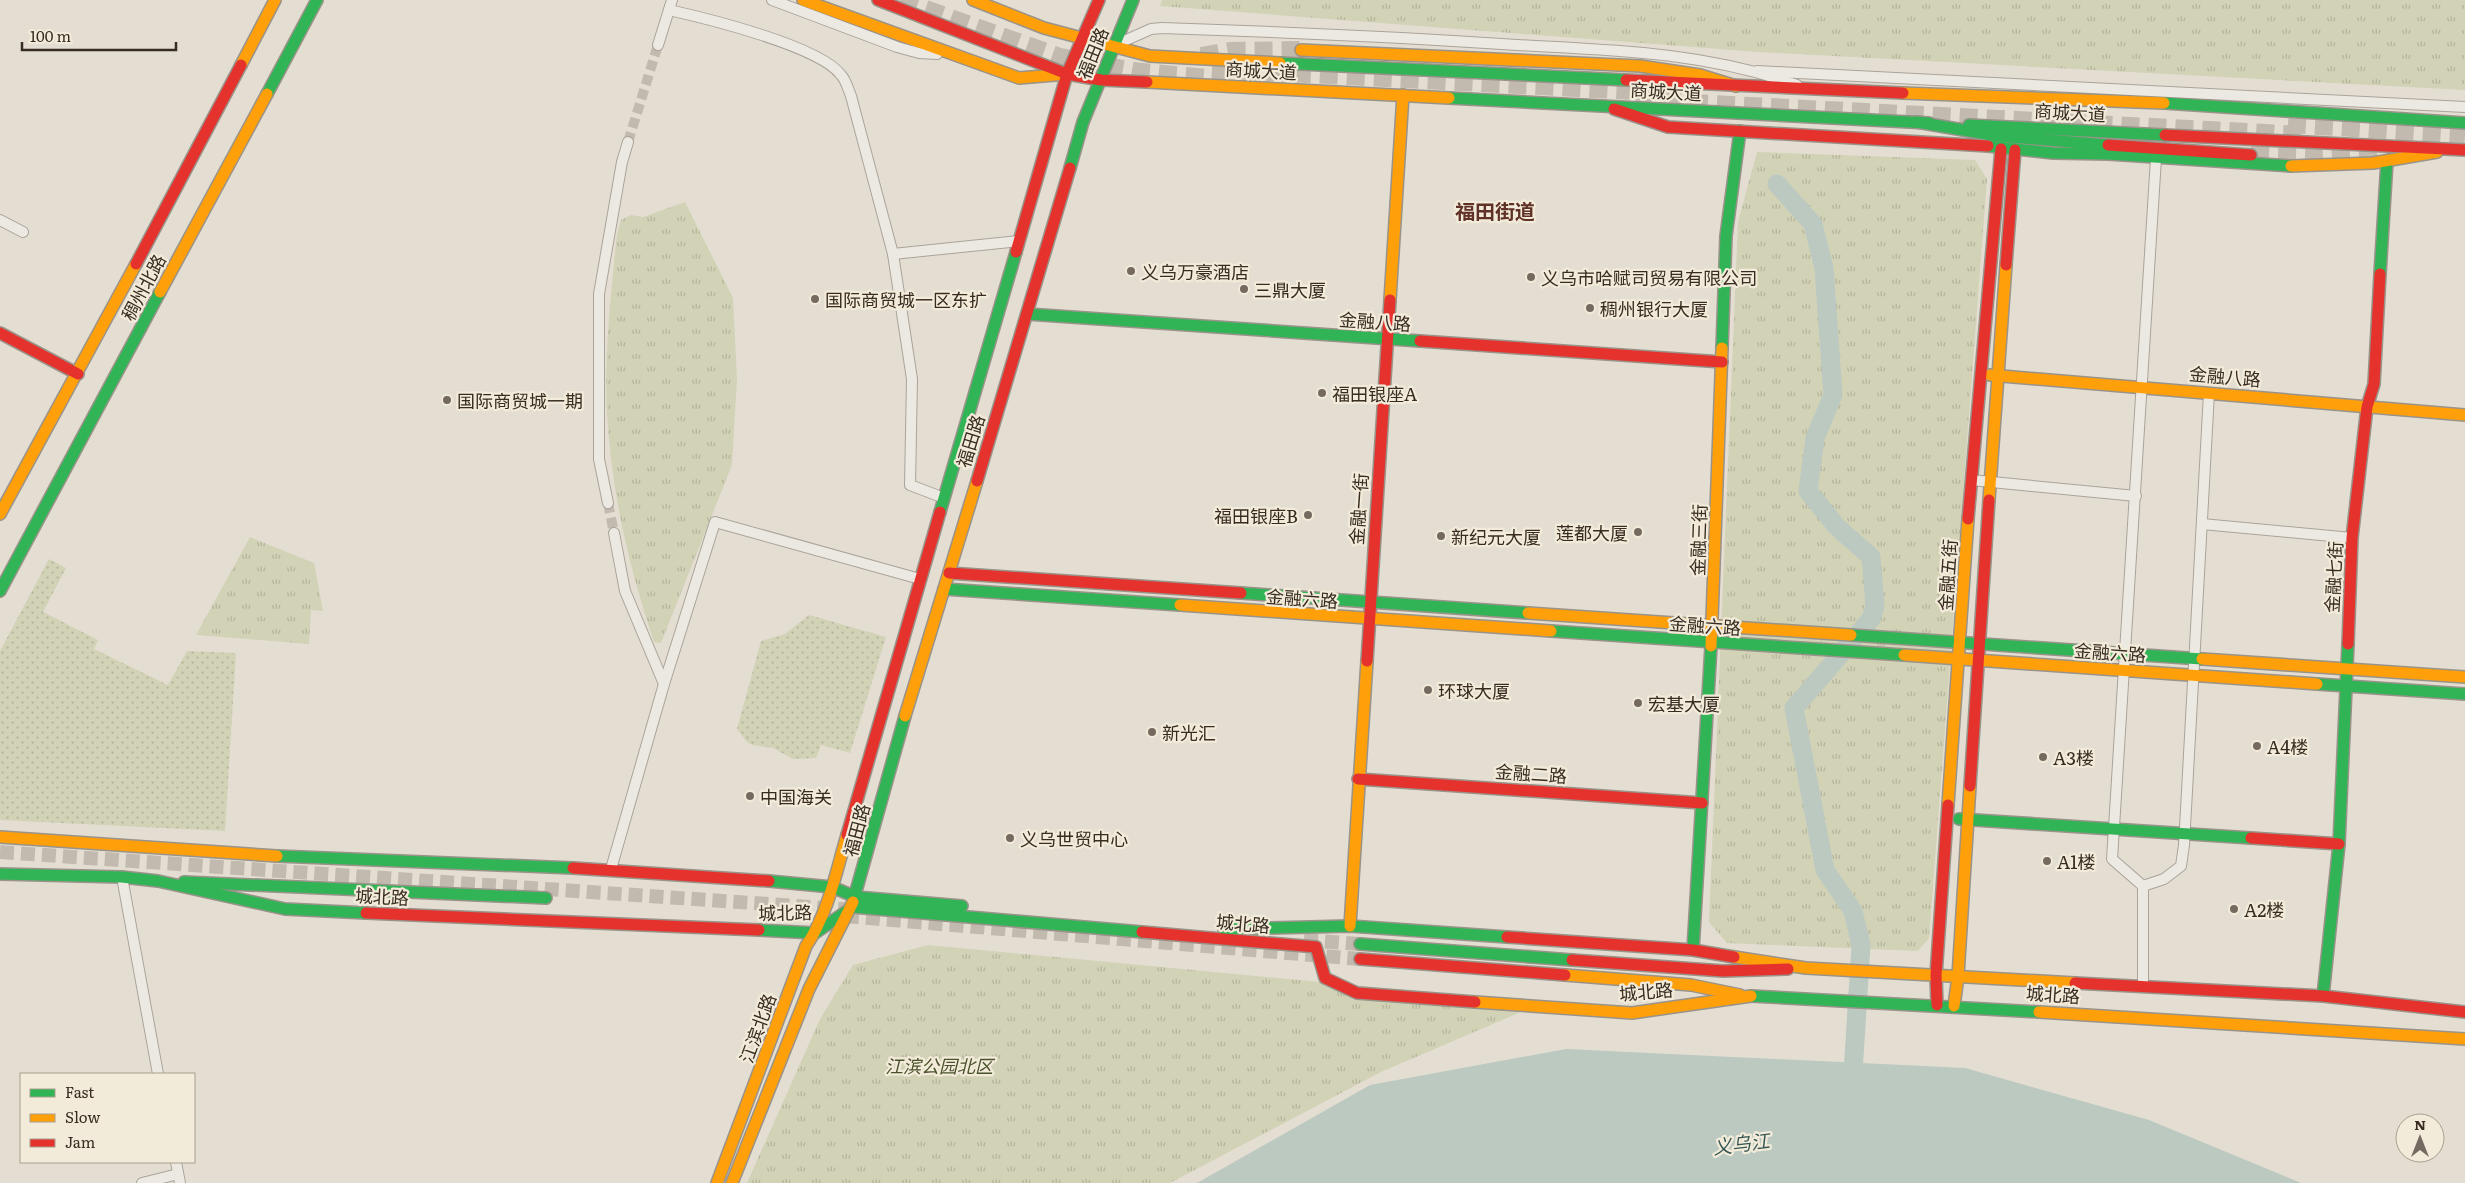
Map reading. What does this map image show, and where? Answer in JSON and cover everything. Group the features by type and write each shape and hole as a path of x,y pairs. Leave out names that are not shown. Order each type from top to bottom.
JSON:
{"main road":[{"name":"稠州北路","path":"0,514 4,498 78,374 275,0"},
{"name":"稠州北路","path":"0,591 317,0"},
{"path":"803,0 1019,78 1067,74"},
{"name":"商城大道","path":"878,0 1067,74 1100,80 2465,150"},
{"name":"商城大道","path":"972,0 1044,28 1150,56 1253,63 1736,86 2146,102 2465,123"},
{"name":"福田路","path":"832,887 1067,74 1099,0"},
{"name":"福田路","path":"855,902 898,740 1084,122 1133,0"},
{"path":"1300,50 1640,66 1700,74 1736,86"},
{"name":"金融一街","path":"1350,926 1369,601 1403,95"},
{"path":"1606,106 1668,126 1972,144 2015,150 2286,166 2372,164 2452,150"},
{"path":"1917,122 1998,136 2048,141 2251,155"},
{"name":"金融三街","path":"1693,950 1712,626 1726,236 1740,131"},
{"name":"金融五街","path":"1937,1005 1936,975 1971,480 2001,149"},
{"name":"金融五街","path":"1954,1006 1958,976 1990,483 2015,150"},
{"name":"金融七街","path":"2323,996 2339,844 2352,538 2367,407 2374,384 2387,161"},
{"name":"金融八路","path":"1027,314 1722,362"},
{"path":"0,333 78,374"},
{"name":"金融八路","path":"1982,375 2465,415"},
{"name":"金融六路","path":"948,573 2465,677"},
{"name":"金融六路","path":"944,589 1802,650 2465,694"},
{"name":"金融二路","path":"1358,779 1702,802"},
{"path":"1948,819 2339,844"},
{"name":"城北路","path":"0,837 254,855 611,869 832,887 855,902 1316,947 1325,978 1357,993 1632,1013 1744,996 1954,1006 2465,1039"},
{"name":"城北路","path":"0,874 122,877 158,881 285,909 815,933 855,902 1103,922 1240,930 1350,926 1693,950 1806,968 2323,996 2465,1012"},
{"path":"158,881 546,898"},
{"name":"江滨北路","path":"717,1183 806,946 815,933 832,887"},
{"name":"江滨北路","path":"732,1183 809,989 855,902"},
{"path":"1360,944 1723,971 1806,968"},
{"path":"1360,959 1691,985 1744,996"}],"street":[{"path":"772,0 897,47 920,53 958,55"},
{"path":"658,45 671,5 798,48 841,74 851,96 893,254 912,379 910,486 944,498"},
{"path":"1114,45 1151,29 1162,28 1361,35 1650,53 1679,55 1757,71 1809,89"},
{"path":"1757,71 2465,107"},
{"path":"608,503 599,459 599,294 622,162 628,142"},
{"path":"2143,986 2143,886 2112,859 2122,671 2136,496 2156,158"},
{"path":"0,220 23,232"},
{"path":"893,254 1019,241"},
{"path":"2143,886 2164,879 2181,866 2185,834 2209,393"},
{"path":"1971,480 2136,496"},
{"path":"611,869 664,684 715,522 920,579"},
{"path":"2202,524 2352,538"},
{"path":"614,533 625,591 664,684"},
{"path":"122,877 158,1073"},
{"path":"142,1183 179,1178 176,1163"}],"green space":[{"path":"1162,0 2465,0 2465,90 1758,52 1160,6"},
{"path":"1757,152 1975,160 1987,179 1929,938 1918,951 1727,943 1709,922 1738,222"},
{"path":"685,202 733,298 737,379 732,465 661,643 654,642 645,614 629,557 617,500 607,412 607,345 617,234 621,220 631,215 643,217"},
{"path":"250,537 314,563 323,611 311,610 309,644 196,635"},
{"path":"49,559 66,568 43,612 98,640 94,649 168,685 187,651 236,653 225,831 0,820 0,651"},
{"path":"809,615 886,637 850,753 821,745 816,758 793,759 773,748 752,745 746,741 737,729 761,641 785,634"},
{"name":"江滨公园北区","path":"928,945 1542,1003 1381,1072 1170,1183 747,1183 820,1019 853,965"}],"water":[{"name":"义乌江","path":"1566,1049 1965,1068 2149,1120 2301,1183 1197,1183 1370,1085"}],"waterway":[{"path":"1777,184 1813,224 1824,268 1833,395 1815,438 1808,491 1837,527 1871,557 1875,606 1871,619 1794,708 1825,870 1853,911 1861,945 1852,1089"}],"tunnel":[{"path":"900,0 1060,57 1133,71 1228,80"},
{"path":"628,142 658,45"},
{"path":"1201,56 1230,51 1301,50"},
{"path":"1212,69 1653,92"},
{"path":"1636,100 2304,135"},
{"path":"2288,124 2465,135"},
{"path":"2251,155 2309,157 2403,151"},
{"path":"608,503 614,533"},
{"path":"0,852 856,910"},
{"path":"845,916 1360,959"},
{"path":"1304,940 1360,944"}],"traffic: fast":[{"path":"267,94 317,0"},
{"path":"1070,168 1083,122 1133,0"},
{"path":"1280,63 1626,80"},
{"path":"1449,98 1929,123"},
{"path":"2164,103 2465,123"},
{"path":"1917,122 1998,136 2108,145"},
{"path":"1969,125 2165,135"},
{"path":"1722,348 1726,236 1740,131"},
{"path":"1988,146 2053,153 2108,154 2291,166"},
{"path":"2380,274 2387,161"},
{"path":"940,512 1016,252"},
{"path":"0,591 160,292"},
{"path":"1027,314 1420,341"},
{"path":"944,589 1180,605"},
{"path":"1241,593 1528,613"},
{"path":"1551,631 1904,655"},
{"path":"1851,635 2202,659"},
{"path":"2323,996 2339,844 2348,644"},
{"path":"1693,950 1711,646"},
{"path":"2317,684 2465,694"},
{"path":"853,902 905,716"},
{"path":"1959,819 2251,838"},
{"path":"277,856 573,868"},
{"path":"0,874 122,877 158,881 285,909 366,913"},
{"path":"769,881 832,887 856,897 962,906"},
{"path":"184,882 546,898"},
{"path":"759,930 815,933 853,907 1142,932"},
{"path":"1224,929 1350,926 1507,937"},
{"path":"1360,944 1572,960"},
{"path":"1751,996 2039,1012"}],"traffic: slow":[{"path":"241,65 275,0"},
{"path":"803,0 1019,78 1067,74"},
{"path":"973,0 1044,28 1150,56 1280,63"},
{"path":"1301,50 1640,66 1700,75 1736,86"},
{"path":"1147,82 1449,98"},
{"path":"1903,93 2164,103"},
{"path":"160,292 267,94"},
{"path":"1390,300 1403,95"},
{"path":"2291,166 2373,163 2437,152"},
{"path":"0,514 136,264"},
{"path":"1989,500 2006,265"},
{"path":"1711,646 1722,348"},
{"path":"1990,375 2465,415"},
{"path":"905,716 977,481"},
{"path":"1948,805 1968,519"},
{"path":"1180,605 1551,631"},
{"path":"1528,613 1851,635"},
{"path":"1904,655 2317,684"},
{"path":"2202,659 2465,677"},
{"path":"1350,926 1367,661"},
{"path":"1954,1006 1958,976 1970,786"},
{"path":"717,1183 806,946 814,934 826,907 847,835"},
{"path":"0,837 277,856"},
{"path":"732,1183 809,989 853,902"},
{"path":"1734,957 1806,968 2075,983"},
{"path":"1565,975 1691,985 1740,995"},
{"path":"1475,1002 1632,1013 1751,996"},
{"path":"2039,1012 2465,1039"}],"traffic: jam":[{"path":"878,0 1067,74 1101,80 1147,82"},
{"path":"1016,252 1067,74 1099,0"},
{"path":"136,264 241,65"},
{"path":"1626,80 1903,93"},
{"path":"1614,109 1668,127 1988,146"},
{"path":"2165,135 2465,150"},
{"path":"2108,145 2251,155"},
{"path":"1968,519 2001,149"},
{"path":"2006,265 2015,150"},
{"path":"977,481 1070,168"},
{"path":"2348,644 2352,538 2367,407 2374,384 2380,274"},
{"path":"1367,661 1390,300"},
{"path":"0,333 78,374"},
{"path":"1420,341 1722,362"},
{"path":"1970,786 1989,500"},
{"path":"847,835 940,512"},
{"path":"949,573 1241,593"},
{"path":"1358,779 1702,803"},
{"path":"1937,1005 1936,975 1948,805"},
{"path":"2251,838 2339,844"},
{"path":"573,868 769,881"},
{"path":"366,913 759,930"},
{"path":"1142,932 1316,947 1325,978 1357,993 1475,1002"},
{"path":"1507,937 1693,950 1734,957"},
{"path":"1360,959 1565,975"},
{"path":"1572,960 1723,971 1788,969"},
{"path":"2075,983 2323,996 2465,1012"}],"place":[{"name":"义乌万豪酒店","path":"1131,271"},
{"name":"义乌市哈赋司贸易有限公司","path":"1531,277"},
{"name":"三鼎大厦","path":"1244,289"},
{"name":"国际商贸城一区东扩","path":"815,299"},
{"name":"稠州银行大厦","path":"1590,308"},
{"name":"福田银座A","path":"1322,393"},
{"name":"国际商贸城一期","path":"447,400"},
{"name":"福田银座B","path":"1308,515"},
{"name":"莲都大厦","path":"1638,532"},
{"name":"新纪元大厦","path":"1441,536"},
{"name":"环球大厦","path":"1428,690"},
{"name":"宏基大厦","path":"1638,703"},
{"name":"新光汇","path":"1152,732"},
{"name":"A4楼","path":"2257,746"},
{"name":"A3楼","path":"2043,757"},
{"name":"中国海关","path":"750,796"},
{"name":"义乌世贸中心","path":"1010,838"},
{"name":"A1楼","path":"2047,861"},
{"name":"A2楼","path":"2234,909"}],"district":[{"name":"福田街道","path":"1495,210"}]}
